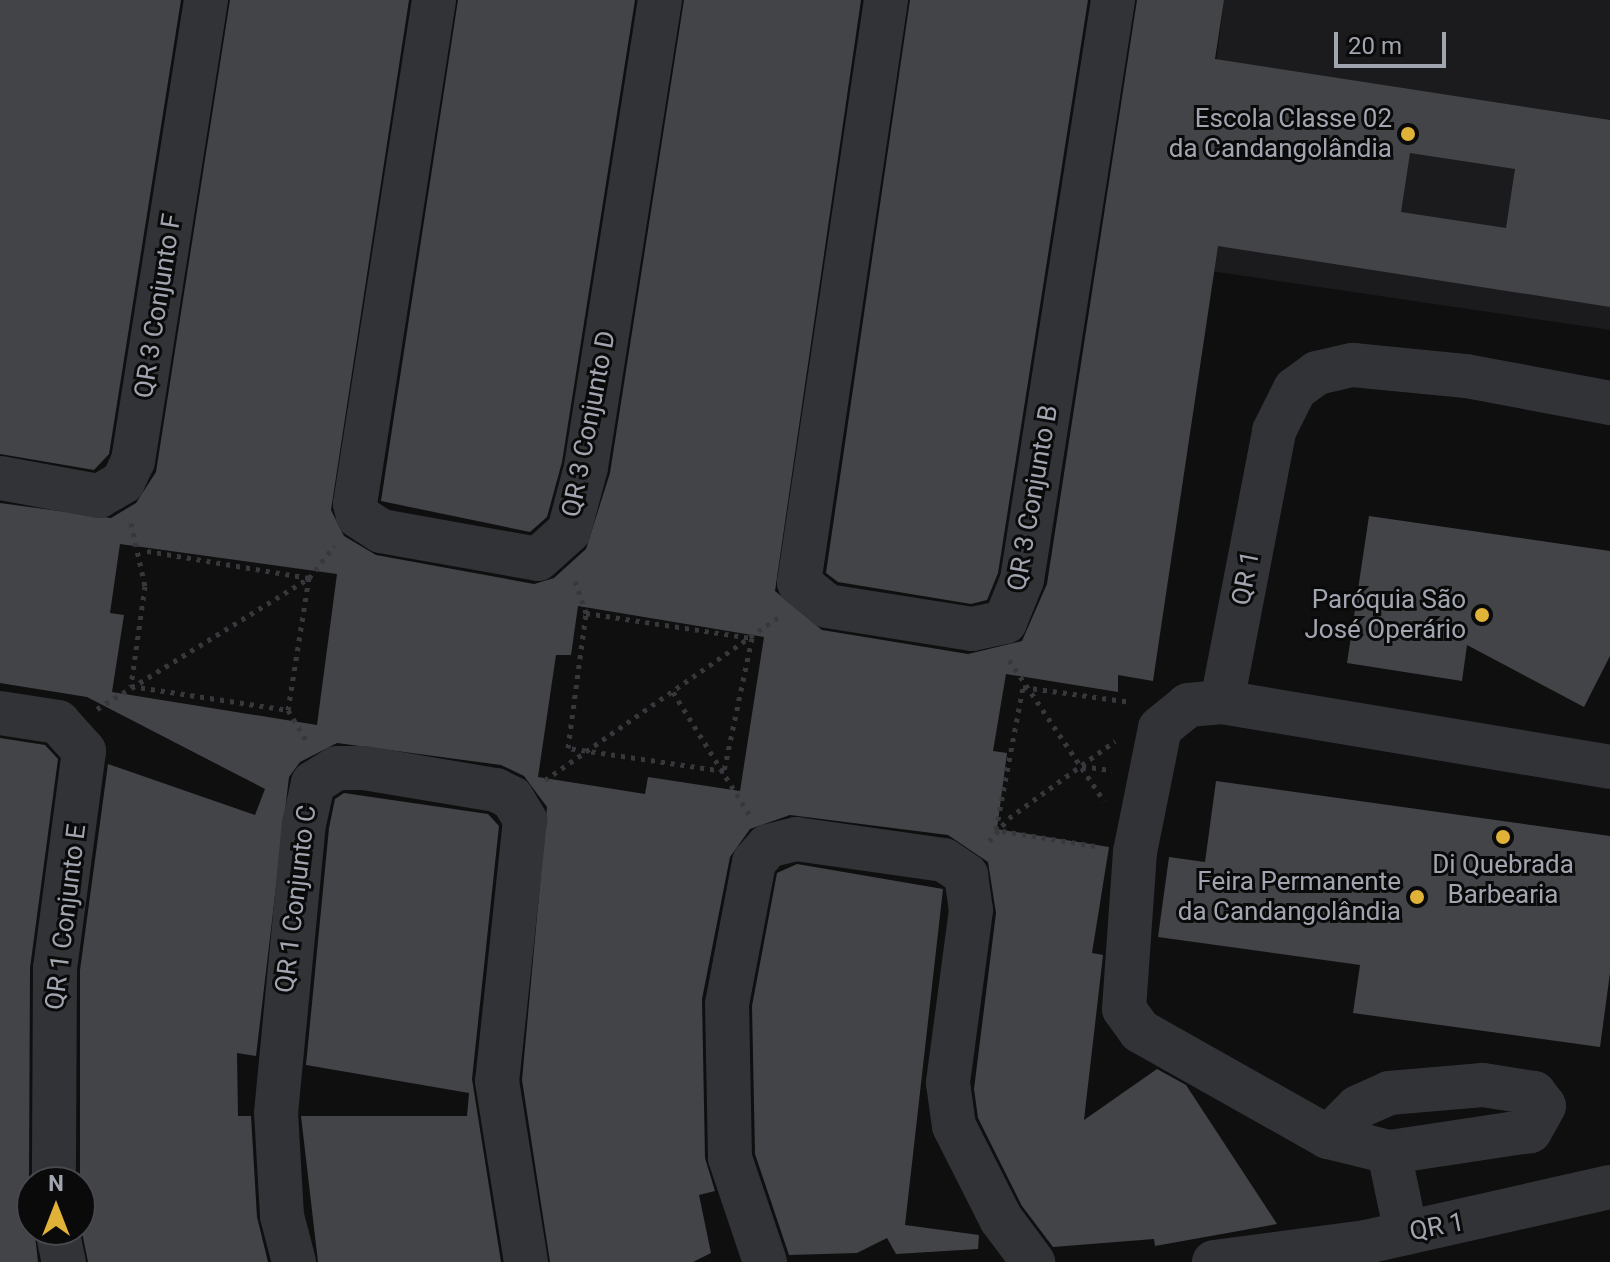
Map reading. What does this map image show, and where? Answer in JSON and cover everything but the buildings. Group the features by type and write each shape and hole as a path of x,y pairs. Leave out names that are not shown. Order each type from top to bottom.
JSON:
{"street":[{"name":"QR 3 Conjunto F","path":"114,490 133,461 206,0"},
{"path":"358,516 355,485 434,0"},
{"name":"QR 3 Conjunto D","path":"358,516 381,531 521,558 538,559 562,545 586,467 660,0"},
{"path":"886,0 800,551 807,596 827,606 992,629"},
{"name":"QR 3 Conjunto B","path":"992,629 1013,609 1022,580 1113,0"},
{"name":"QR 1","path":"1205,704 1274,431 1295,389 1317,373 1353,365 1466,376 1610,403"},
{"path":"0,478 80,495 114,490"},
{"path":"1328,1137 1358,1107 1389,1093 1483,1085 1534,1093 1544,1106 1530,1131 1389,1152 1328,1137 1140,1031 1124,1009 1129,851 1160,728 1205,704 1610,767"},
{"path":"0,713 71,728"},
{"name":"QR 1 Conjunto E","path":"54,1166 55,968 85,772 71,728"},
{"name":"QR 1 Conjunto C","path":"294,1262 282,1216 276,1113 283,993 313,783 337,768 364,768 496,790 515,802"},
{"path":"515,802 526,847 497,1081 526,1262"},
{"path":"765,1262 741,1207 726,1101 727,1004 748,879 768,846 796,839 944,860 966,875 971,910 948,1083 954,1126 1001,1219 1033,1262"},
{"path":"1389,1152 1406,1233"},
{"name":"QR 1","path":"1214,1262 1406,1233 1610,1187"}],"path":[{"path":"114,490 142,550 144,617 131,686"},
{"path":"71,728 131,686 309,578 358,516"},
{"path":"142,550 309,578"},
{"path":"131,686 288,710 309,578"},
{"path":"515,802 582,751 752,638 807,596"},
{"path":"724,771 568,748 586,613 752,638"},
{"path":"992,629 1023,687 1112,813 1129,851"},
{"path":"724,771 752,638"},
{"path":"1023,687 1205,704"},
{"path":"996,830 1023,687"},
{"path":"673,692 768,846"},
{"path":"966,875 996,830 1128,732"},
{"path":"996,830 1129,851"}],"shaded area":[{"name":"Escola Classe 02 da Candangolândia","path":"1224,0 1610,0 1610,330 1190,268"}],"place":[{"name":"Escola Classe 02 da Candangolândia","path":"1408,134"},
{"name":"Paróquia São José Operário","path":"1482,615"},
{"name":"Di Quebrada Barbearia","path":"1503,837"},
{"name":"Feira Permanente da Candangolândia","path":"1417,897"}]}
